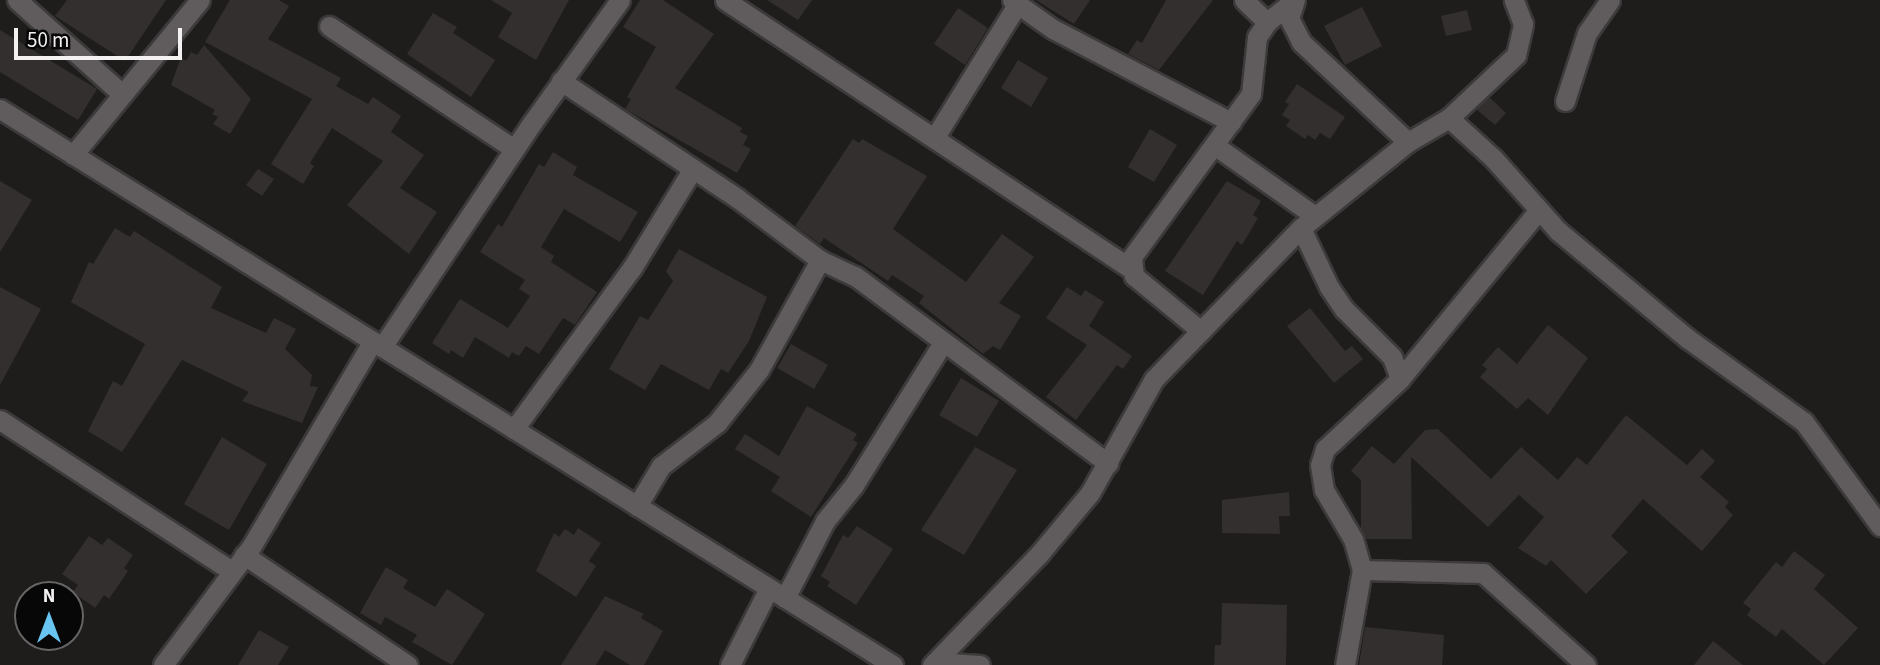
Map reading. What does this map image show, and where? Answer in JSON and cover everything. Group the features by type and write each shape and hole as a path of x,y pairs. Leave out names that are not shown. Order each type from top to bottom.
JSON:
{"street":[{"path":"18,0 122,94"},
{"path":"73,155 200,0"},
{"path":"163,665 244,555 378,344 620,0"},
{"path":"725,0 935,136 1130,268 1148,289 1172,304 1201,331"},
{"path":"1244,0 1267,22"},
{"path":"1130,268 1143,239 1251,94 1257,37 1267,22 1295,0"},
{"path":"1295,0 1289,18 1301,42 1408,142"},
{"path":"934,663 1048,544 1108,463 1148,387 1201,331 1308,222 1408,142 1449,118 1516,55 1522,24 1514,0"},
{"path":"1565,101 1587,33 1610,0"},
{"path":"935,136 1015,2 1053,29 1231,122"},
{"path":"329,26 514,149"},
{"path":"561,81 820,260 855,276 942,344 1108,463"},
{"path":"0,109 893,665"},
{"path":"1449,118 1493,158 1539,210 1687,338 1804,422 1880,526"},
{"path":"1214,145 1308,222 1329,287 1392,357 1400,379"},
{"path":"514,429 632,268 692,170"},
{"path":"1345,665 1362,570 1353,539 1324,490 1320,465 1325,449 1400,379 1539,210"},
{"path":"637,506 661,466 717,423 759,370 820,260"},
{"path":"730,665 825,521 854,485 942,344"},
{"path":"0,420 232,571"},
{"path":"244,555 408,665"},
{"path":"1362,570 1483,573 1586,665"},
{"path":"934,663 980,665"}],"building":[{"path":"67,0 166,0 125,61 55,16"},
{"path":"230,0 279,0 289,6 268,39 341,78 336,86 368,104 373,97 401,116 391,132 424,155 400,188 437,212 409,254 347,205 383,161 332,128 310,163 314,166 303,184 271,164 312,99 205,42"},
{"path":"491,0 569,0 536,60 498,37 512,13"},
{"path":"640,0 663,0 714,34 675,88 742,128 740,132 748,136 743,145 751,149 737,173 625,109 631,99 627,97 656,47 623,27"},
{"path":"767,0 812,0 798,20"},
{"path":"1036,0 1090,0 1074,24"},
{"path":"1166,0 1213,0 1159,70 1128,54 1137,40 1142,43"},
{"path":"1362,7 1382,46 1345,65 1324,26"},
{"path":"958,8 988,28 965,65 934,44"},
{"path":"1467,10 1472,30 1446,36 1441,16"},
{"path":"433,13 457,27 453,33 495,60 471,97 407,54"},
{"path":"0,30 97,89 78,120 0,72"},
{"path":"204,45 251,99 230,134 213,124 218,117 212,114 215,110 171,85 181,57 186,61 191,52 197,55"},
{"path":"1018,60 1048,78 1031,107 1001,88"},
{"path":"1297,84 1345,117 1330,139 1320,133 1315,140 1308,135 1305,139 1286,126 1290,120 1282,115 1289,104 1285,102"},
{"path":"1489,97 1506,113 1495,125 1477,110"},
{"path":"1150,129 1177,145 1154,182 1128,167"},
{"path":"853,139 859,143 862,139 927,176 893,229 966,282 1002,234 1034,257 999,303 1021,316 1000,350 993,346 983,354 919,303 924,296 892,275 888,281 824,238 820,244 795,226"},
{"path":"553,152 577,167 573,175 638,212 620,242 564,209 541,247 554,256 551,262 597,292 575,325 563,318 539,354 526,346 519,356 512,352 509,358 475,337 463,358 451,350 449,354 432,343 460,299 508,328 530,296 519,289 525,280 480,252 498,224 502,227 539,164 544,167"},
{"path":"258,169 274,179 262,196 246,185"},
{"path":"0,181 32,200 0,252"},
{"path":"1227,181 1261,201 1253,215 1258,218 1242,245 1237,241 1203,295 1165,271"},
{"path":"115,228 130,237 134,231 222,287 211,308 266,333 274,318 296,329 285,349 312,375 310,386 318,387 302,423 242,401 249,392 182,360 122,452 88,431 113,381 122,386 145,344 71,302 89,262 93,264"},
{"path":"679,249 767,297 749,341 728,373 721,369 709,390 661,364 645,390 609,369 640,316 648,320 673,281 666,271"},
{"path":"0,287 41,309 0,385"},
{"path":"1067,287 1081,296 1085,290 1104,302 1089,326 1132,356 1123,369 1117,365 1076,420 1046,397 1087,345 1046,318"},
{"path":"1310,308 1345,351 1352,346 1363,359 1334,383 1287,326"},
{"path":"1548,325 1588,358 1548,415 1528,398 1517,409 1480,377 1487,369 1482,365 1498,347 1517,364"},
{"path":"791,344 828,365 814,389 777,368"},
{"path":"961,378 999,401 977,437 939,415"},
{"path":"807,406 857,434 853,440 858,443 811,517 771,491 780,477 735,449 745,434 779,456"},
{"path":"1626,415 1687,465 1702,449 1715,461 1700,477 1729,502 1725,507 1733,515 1702,551 1643,499 1611,536 1628,552 1586,594 1551,560 1546,566 1518,548 1544,517 1519,495 1488,527 1411,457 1412,539 1366,539 1361,529 1361,480 1351,471 1372,446 1394,464 1425,430 1438,429 1491,479 1521,447 1558,480 1577,457 1587,465"},
{"path":"222,437 267,464 229,530 184,504"},
{"path":"975,447 1017,470 964,555 921,530"},
{"path":"1289,492 1290,516 1279,516 1280,534 1222,533 1222,500"},
{"path":"857,526 893,549 856,605 827,586 830,582 821,576 843,535 848,538"},
{"path":"578,528 601,543 589,561 596,566 576,597 536,571 554,533 559,537 565,529 574,535"},
{"path":"89,536 102,545 108,538 133,555 124,568 128,571 109,599 104,595 95,608 84,600 84,581 72,581 62,574"},
{"path":"1794,551 1825,575 1814,589 1858,628 1824,665 1782,629 1776,637 1747,615 1751,609 1743,603 1776,562 1782,567"},
{"path":"386,567 408,580 403,588 435,607 447,589 485,614 452,665 412,642 417,635 385,617 381,625 360,613"},
{"path":"605,596 644,614 641,618 663,631 644,665 630,665 605,650 596,665 561,665"},
{"path":"1222,603 1287,605 1286,665 1214,665 1215,645 1221,645"},
{"path":"1365,627 1444,635 1442,665 1359,665"},
{"path":"259,630 289,647 278,665 238,665"},
{"path":"1713,641 1743,665 1694,665"}]}
